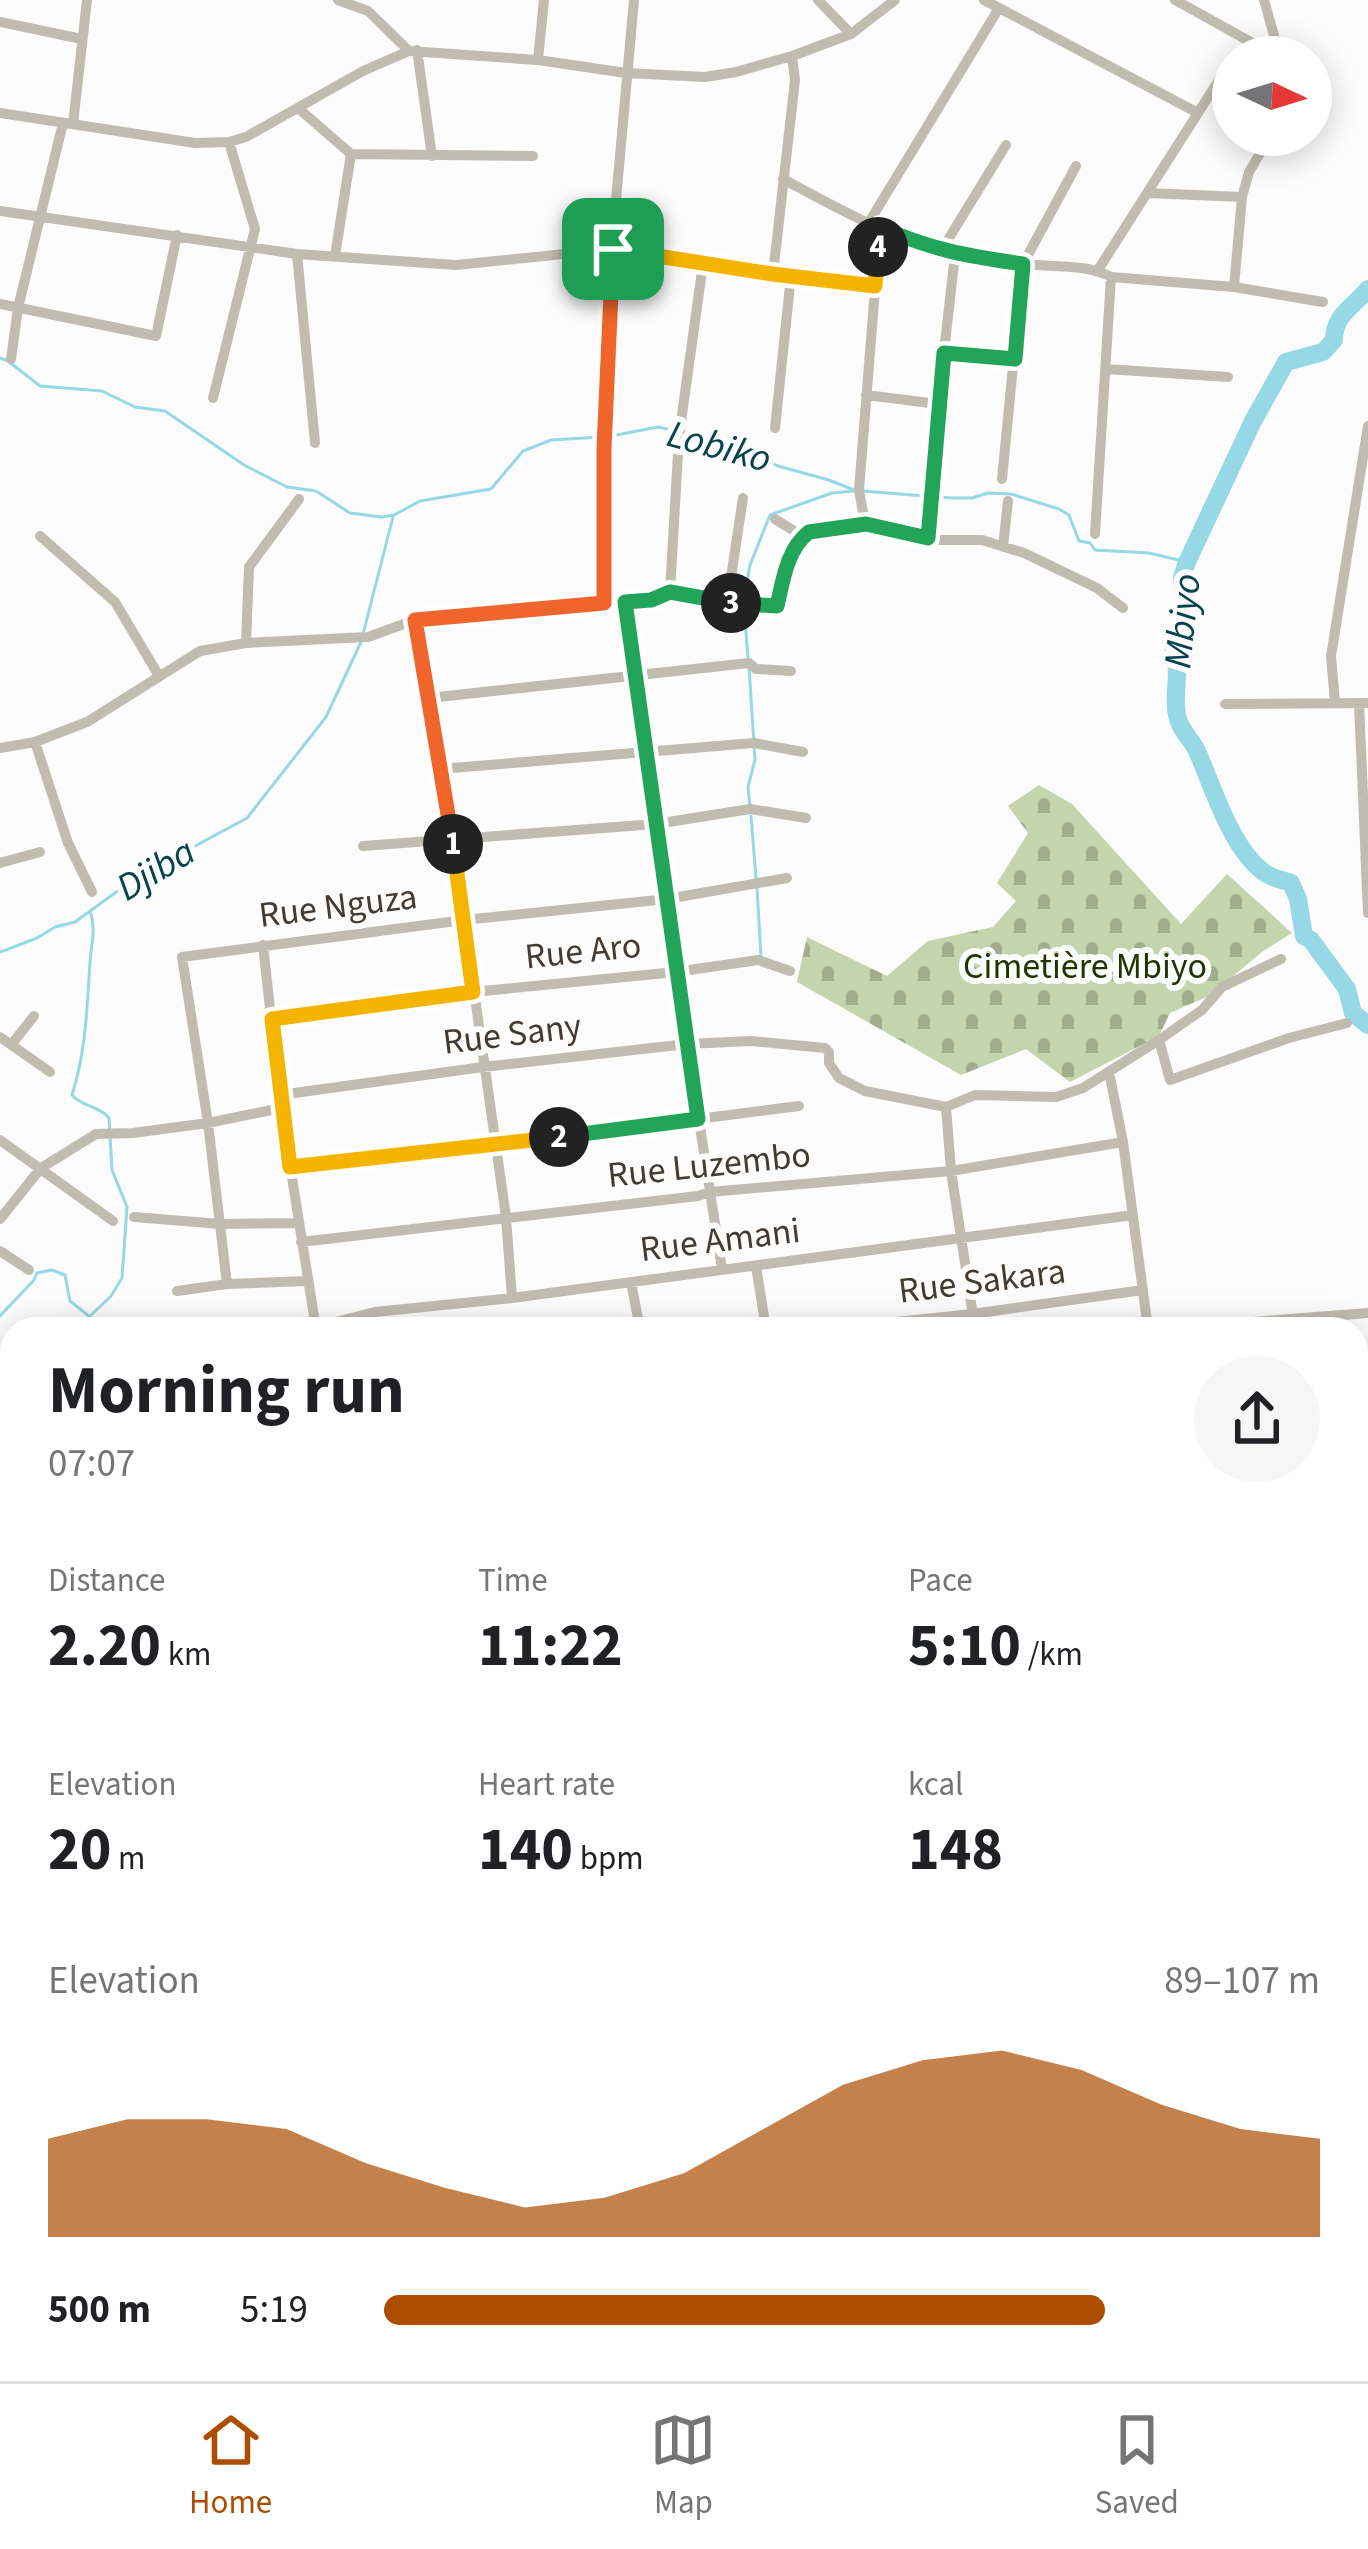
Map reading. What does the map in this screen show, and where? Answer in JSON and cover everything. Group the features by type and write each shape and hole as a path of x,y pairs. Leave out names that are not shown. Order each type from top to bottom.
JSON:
{"street":[{"path":"11,359 17,308 68,123 88,0"},
{"path":"338,0 368,10 413,51 432,156"},
{"path":"538,60 544,0"},
{"path":"616,200 634,0"},
{"path":"818,0 851,34"},
{"path":"0,113 195,142 229,142 362,71 413,51 705,77 792,56 851,34 895,0"},
{"path":"984,0 1198,113"},
{"path":"1175,0 1242,36"},
{"path":"1264,0 1273,36"},
{"path":"866,524 859,490 875,286 874,225 999,8"},
{"path":"0,22 82,39"},
{"path":"772,274 796,80 792,56"},
{"path":"1098,270 1212,91"},
{"path":"298,108 352,154 533,156"},
{"path":"213,398 255,229 229,142"},
{"path":"941,250 1006,146"},
{"path":"335,256 352,154"},
{"path":"1234,287 1242,197 1258,156"},
{"path":"1002,479 1023,264 1076,166"},
{"path":"782,179 874,225 955,255 1098,270 1111,277 1234,287 1323,302"},
{"path":"1148,193 1242,197"},
{"path":"0,211 297,254 456,265 613,249 875,286"},
{"path":"0,304 156,336 177,235"},
{"path":"604,603 604,448 613,249"},
{"path":"297,254 315,443"},
{"path":"928,538 955,255"},
{"path":"670,592 680,429 703,264"},
{"path":"775,428 791,276"},
{"path":"1094,534 1111,277"},
{"path":"944,353 1015,359"},
{"path":"1106,369 1228,377"},
{"path":"866,395 938,404"},
{"path":"1335,702 1330,656 1368,426"},
{"path":"727,603 743,498"},
{"path":"246,643 250,567 299,499"},
{"path":"1003,547 1007,501"},
{"path":"775,519 802,536"},
{"path":"0,748 35,742 87,722 200,651 246,643 362,637 415,620 651,600 670,592 777,606 787,564 802,536 866,524 928,538 982,540 1024,553 1097,588 1123,608"},
{"path":"40,536 115,602 159,676"},
{"path":"625,602 722,1269"},
{"path":"415,620 464,920 506,1217 512,1298"},
{"path":"429,698 749,663 756,669 791,671"},
{"path":"1225,704 1364,704 1368,913"},
{"path":"35,742 68,843 92,892"},
{"path":"440,769 754,742 803,752"},
{"path":"363,846 656,824 750,809 806,818"},
{"path":"0,863 40,852"},
{"name":"Rue Nguza","path":"208,1123 182,957 667,899 787,878"},
{"path":"263,945 314,1317"},
{"path":"973,1317 946,1107 975,1095 1056,1097 1083,1088 1202,1010 1222,987 1281,959"},
{"name":"Rue Aro","path":"272,1019 763,961 790,971"},
{"path":"34,1016 6,1041 50,1072"},
{"path":"1159,1040 1169,1079 1347,1023"},
{"name":"Rue Sany","path":"0,1219 41,1168 95,1134 208,1123 281,1101 483,1067 751,1041 825,1048 839,1078 865,1090 946,1107"},
{"path":"1109,1072 1146,1317"},
{"path":"290,1167 799,1106"},
{"path":"208,1123 227,1284"},
{"path":"0,1140 112,1221"},
{"name":"Rue Luzembo","path":"301,1242 710,1192 951,1171 1123,1142"},
{"name":"Rue Amani","path":"357,1317 1133,1216"},
{"path":"134,1217 220,1224 298,1223"},
{"path":"0,1251 29,1270"},
{"path":"756,1266 764,1317"},
{"path":"177,1291 307,1281"},
{"path":"631,1282 638,1317"},
{"name":"Rue Sakara","path":"943,1317 1143,1290"}],"green space":[{"name":"Cimetière Mbiyo","path":"1039,785 1072,804 1181,924 1227,874 1292,933 1211,995 1170,1013 1159,1036 1070,1082 1026,1049 961,1075 797,982 807,937 887,976 928,941 993,927 1016,901 997,883 1028,833 1008,806"}],"waterway":[{"name":"Mbiyo","path":"1368,289 1341,318 1334,340 1323,352 1286,362 1253,421 1187,562 1182,578 1188,619 1172,645 1178,719 1233,833 1265,873 1291,883 1304,936 1347,989 1353,1013 1368,1025"},
{"name":"Lobiko","path":"0,358 40,386 102,391 135,407 165,411 244,465 287,487 316,491 350,513 394,515 420,501 491,489 523,451 551,440 601,437"},
{"name":"Lobiko","path":"611,436 658,427 726,442 778,466 854,490"},
{"path":"744,598 750,565 770,515 832,493 855,491"},
{"name":"Lobiko","path":"863,491 925,496"},
{"name":"Lobiko","path":"935,497 1011,494 1069,515 1079,541 1090,543 1095,550 1149,553 1187,562"},
{"name":"Djiba","path":"0,952 75,922 134,879 247,818 326,717 361,642 393,517"},
{"path":"744,608 748,658"},
{"path":"749,667 755,760 748,787 750,807"},
{"path":"751,816 756,878"},
{"path":"757,888 761,956"},
{"name":"Djiba","path":"90,1316 122,1278 127,1207 112,1170 109,1118 72,1095 85,1029 91,914"},
{"path":"0,1316 37,1273 52,1270 65,1275 70,1301 90,1317"}],"route":[{"path":"880,227 955,255 1023,264 1015,359 944,353 928,538 866,524 809,532 787,564 774,608 670,592 651,600 625,602 698,1119 290,1167 272,1019 473,992 415,620 604,603 604,448 613,249 875,286 880,227"}]}
